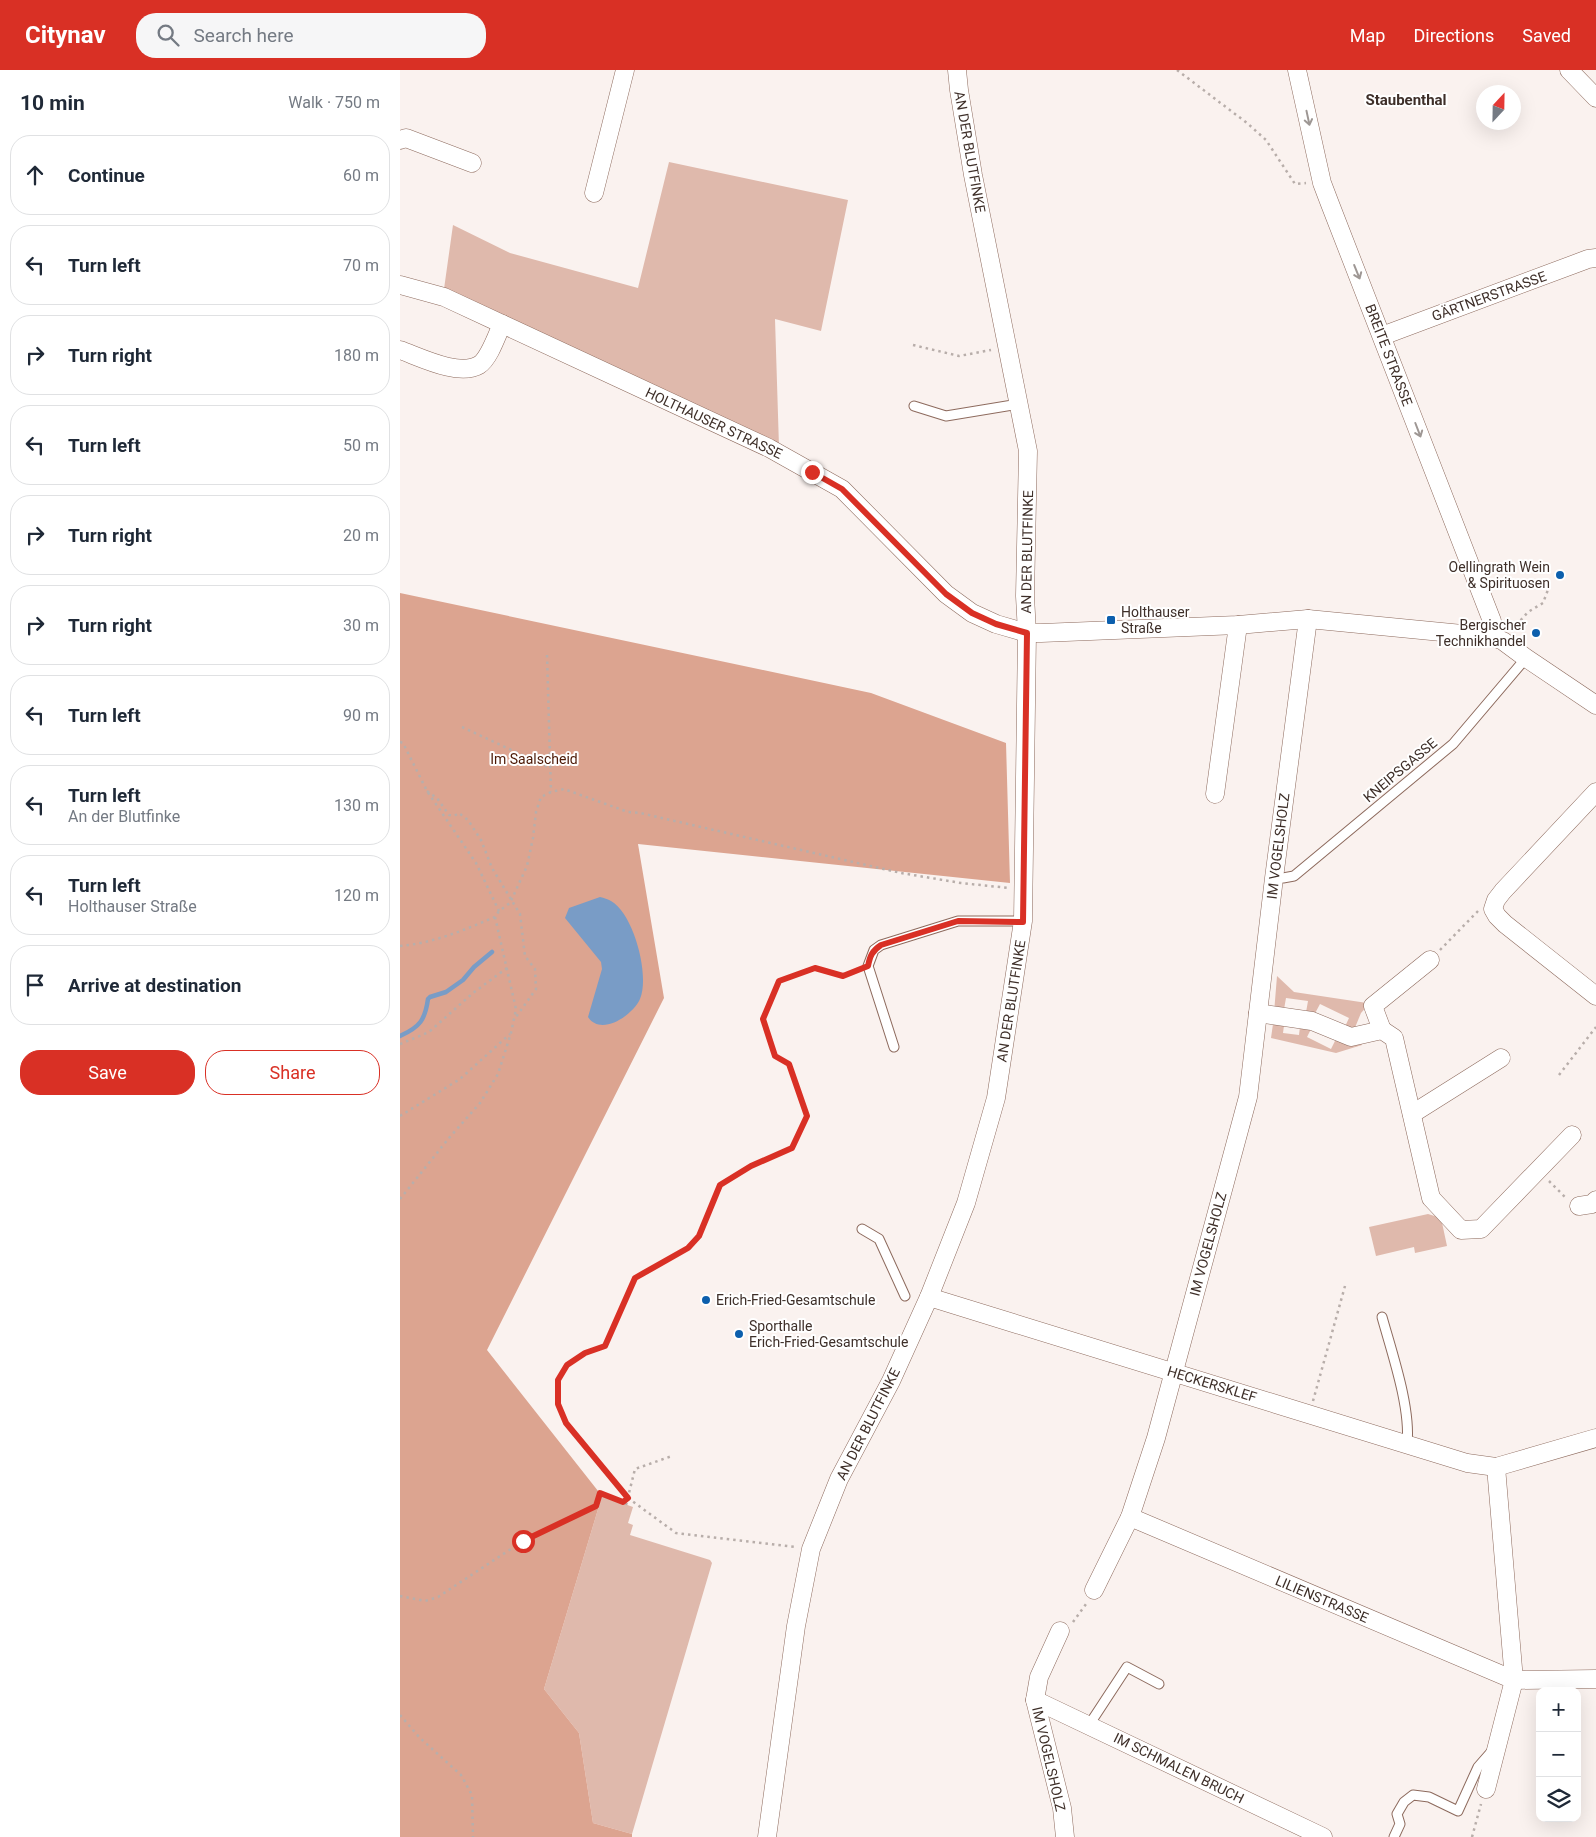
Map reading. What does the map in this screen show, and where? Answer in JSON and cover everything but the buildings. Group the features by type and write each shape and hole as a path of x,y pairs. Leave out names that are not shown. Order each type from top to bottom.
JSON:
{"street":[{"path":"594,194 625,70"},
{"name":"AN DER BLUTFINKE","path":"767,1837 796,1626 811,1549 839,1479 891,1381 929,1297 966,1203 996,1098 1023,922 1027,633 1024,596 1028,451 973,175 958,90 957,70"},
{"name":"BREITE STRASSE","path":"1297,70 1322,183 1498,639"},
{"path":"1569,70 1596,98"},
{"path":"400,140 406,138 472,164"},
{"name":"GÄRTNERSTRASSE","path":"1382,336 1588,259 1596,258"},
{"name":"HOLTHAUSER STRASSE","path":"400,285 444,297 769,448 835,485 849,496 946,594 972,613 996,624 1027,633 1238,625 1308,619 1498,639"},
{"path":"400,350 456,369 467,369 480,365 487,356 502,324"},
{"name":"IM VOGELSHOLZ","path":"1094,1590 1130,1517 1156,1438 1248,1097 1308,619"},
{"path":"1215,794 1238,625"},
{"path":"1498,639 1596,705"},
{"path":"1596,792 1496,900 1493,909 1497,916 1596,996"},
{"path":"1430,960 1373,1006 1382,1030 1394,1038 1431,1198 1461,1230 1481,1229 1572,1135"},
{"path":"1258,1013 1312,1021 1351,1038 1382,1030"},
{"path":"1412,1114 1501,1058"},
{"path":"1572,1202 1592,1204 1596,1200"},
{"name":"HECKERSKLEF","path":"929,1297 1467,1463 1496,1467 1596,1438"},
{"path":"1486,1789 1514,1680 1496,1467"},
{"name":"LILIENSTRASSE","path":"1130,1517 1514,1680 1596,1679"},
{"name":"IM VOGELSHOLZ","path":"1060,1631 1039,1677 1035,1700 1062,1808 1065,1837"},
{"name":"IM SCHMALEN BRUCH","path":"1035,1700 1089,1725 1301,1832 1323,1837"}],"lane":[{"path":"914,406 946,416 1019,404"},
{"name":"KNEIPSGASSE","path":"1274,878 1294,876 1453,744 1526,658"},
{"path":"894,1047 868,966 874,950 881,945 958,921 1023,922"},
{"path":"862,1229 879,1239 905,1296"},
{"path":"1382,1317 1407,1418 1408,1444"},
{"path":"1089,1725 1127,1667 1159,1684"},
{"path":"1394,1837 1400,1824 1397,1814 1404,1802 1413,1796 1429,1798 1458,1811 1478,1767 1495,1748"}],"path":[{"path":"1177,70 1220,104 1247,122 1266,140 1295,184 1322,183"},
{"path":"912,345 959,356 1008,347"},
{"path":"1498,639 1528,612 1543,603 1549,587"},
{"path":"547,655 551,792"},
{"path":"462,727 550,768"},
{"path":"400,742 403,744 427,791 476,863 499,911"},
{"path":"400,946 447,937 495,917 499,911 510,903 527,866 541,797 564,789 628,812 640,813 901,873 961,883 1023,889"},
{"path":"427,791 437,798 449,815 454,816 458,814 468,820 480,840 492,868 520,914 525,956 536,969 536,989 515,1019"},
{"path":"1430,960 1476,912 1496,900"},
{"path":"400,1199 480,1103 498,1074 515,1019 516,1009 495,917"},
{"path":"784,1546 676,1533 628,1498 566,1423 558,1404 558,1380 567,1365 585,1353 605,1346 635,1278 688,1248 699,1236 720,1185 751,1166 792,1148 807,1116 789,1064 775,1056 763,1019 779,981 815,968 843,976 868,966"},
{"path":"400,1044 429,1032 473,993 507,968"},
{"path":"1559,1075 1596,1027"},
{"path":"400,1116 460,1079 511,1033"},
{"path":"1538,1170 1572,1202"},
{"path":"1309,1414 1345,1286"},
{"path":"626,1505 635,1469 672,1456"},
{"path":"400,1596 424,1601 438,1597 523,1541 596,1506 600,1493 623,1502 628,1498"},
{"path":"1060,1631 1069,1628 1094,1590"},
{"path":"400,1715 419,1737 461,1775 472,1795 473,1837"},
{"path":"1472,1837 1486,1789"}],"shaded area":[{"path":"669,162 848,200 821,331 775,319 779,447 444,289 453,225 510,253 638,288"},
{"path":"1277,976 1294,992 1367,1003 1368,1005 1361,1013 1354,1030 1342,1033 1349,1018 1320,1004 1312,1019 1305,1018 1308,1001 1286,998 1283,1015 1274,1013"},
{"path":"1274,1017 1285,1018 1283,1033 1299,1035 1301,1018 1314,1023 1307,1037 1331,1049 1339,1033 1357,1037 1362,1045 1336,1053 1271,1038"},
{"path":"1428,1214 1441,1218 1447,1246 1415,1253 1414,1247 1376,1256 1369,1227"},
{"path":"602,1496 633,1507 628,1523 633,1525 630,1535 710,1560 712,1563 632,1834 593,1823 579,1733 544,1689"}],"green space":[{"name":"Im Saalscheid","path":"400,593 871,693 1006,743 1010,883 638,844 664,998 487,1350 602,1496 544,1689 579,1733 593,1823 632,1834 632,1837 400,1837"}],"water":[{"path":"600,897 611,901 627,919 638,946 643,976 643,989 640,999 631,1011 616,1022 601,1025 594,1023 588,1017 602,969 601,962 565,918 569,908"}],"waterway":[{"path":"400,1036 417,1026 423,1018 430,997 446,992 463,980 474,967 492,952"}],"place":[{"name":"Oellingrath Wein & Spirituosen","path":"1560,575"},
{"name":"Holthauser Straße","path":"1111,620"},
{"name":"Bergischer Technikhandel","path":"1536,633"},
{"name":"Erich-Fried-Gesamtschule","path":"706,1300"},
{"name":"Sporthalle Erich-Fried-Gesamtschule","path":"739,1334"}],"district":[{"name":"Staubenthal","path":"1406,100"}],"route":[{"path":"523,1541 596,1506 600,1493 623,1502 628,1498 566,1423 558,1404 558,1380 567,1365 585,1353 605,1346 635,1278 688,1248 699,1236 720,1185 751,1166 792,1148 807,1116 789,1064 775,1056 763,1019 779,981 815,968 843,976 868,966 871,954 881,945 958,921 1023,922 1027,633 996,624 972,613 946,594 842,489 812,472"}]}
